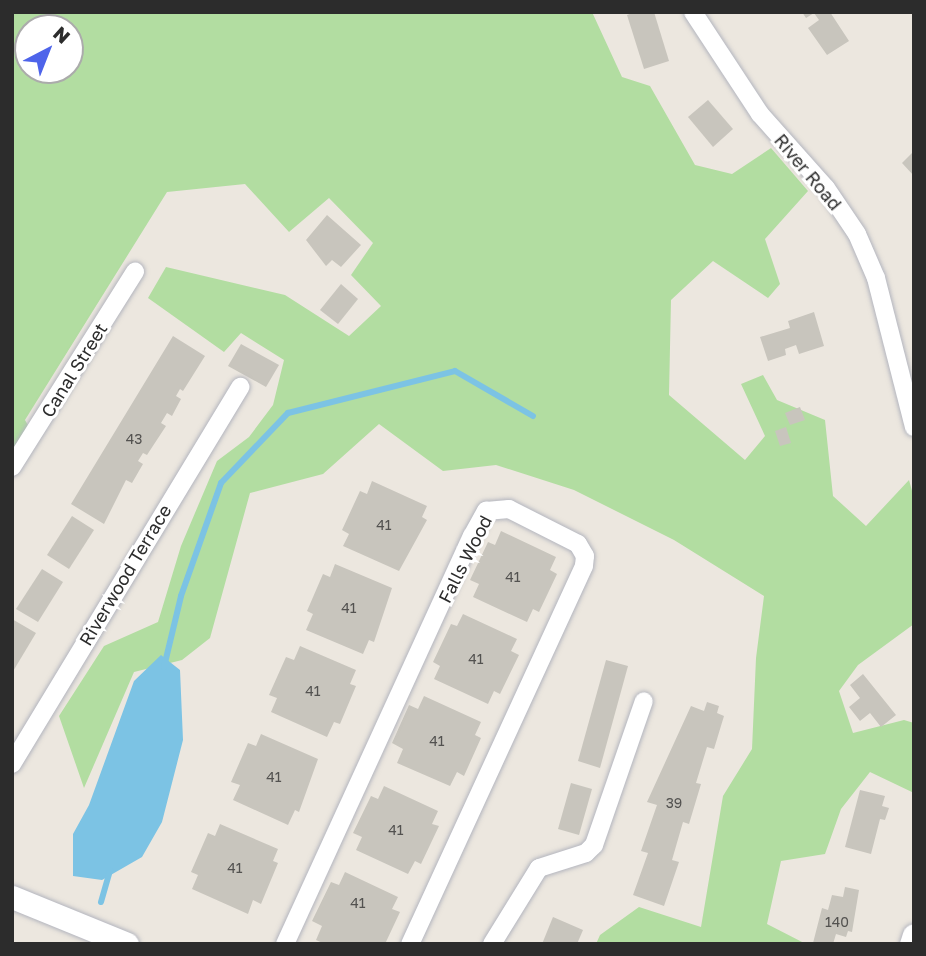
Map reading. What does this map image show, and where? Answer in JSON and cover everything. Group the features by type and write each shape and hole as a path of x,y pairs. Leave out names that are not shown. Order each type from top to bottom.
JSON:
{"street":[{"name":"River Road","path":"693,12 760,114 826,188 857,234 876,278 914,427"},
{"name":"Canal Street","path":"12,467 135,272"},
{"name":"Riverwood Terrace","path":"12,764 240,387"},
{"name":"Falls Wood","path":"285,944 472,536 486,511 509,509 578,544 585,556 584,566 410,944"},
{"path":"492,944 539,868 586,853 594,845 644,701"},
{"path":"12,897 127,944"},
{"path":"911,944 914,935"}],"green space":[{"path":"12,12 592,12 622,77 650,86 695,165 732,174 771,148 808,191 765,239 780,284 768,298 713,261 671,300 669,395 745,460 765,436 741,384 763,375 777,400 825,420 833,496 866,526 909,480 914,498 914,624 858,665 839,691 853,733 904,720 914,723 914,793 870,772 841,809 825,854 781,861 767,924 806,944 596,944 600,935 639,907 701,927 723,796 752,749 756,658 764,596 674,540 574,490 496,465 443,471 379,424 323,474 250,493 210,638 182,660 134,672 84,788 59,716 104,646 158,622 181,546 217,461 249,437 273,405 284,360 241,333 224,352 148,298 166,267 285,295 349,336 381,306 351,275 373,243 329,198 289,232 245,184 167,192 25,420 33,434 12,463"}],"water":[{"path":"161,655 180,670 183,740 162,822 142,857 102,880 73,876 73,834 89,805 134,681"}],"building":[{"path":"654,12 669,61 644,69 627,15"},
{"path":"802,12 830,12 849,41 827,55 808,28 819,20 814,13 806,18"},
{"path":"708,100 733,129 713,147 688,117"},
{"path":"914,151 914,176 902,163"},
{"path":"327,215 361,245 341,267 332,260 326,266 306,240"},
{"path":"341,284 358,299 338,324 320,310"},
{"path":"814,312 824,346 799,354 796,345 785,349 786,355 768,361 760,337 790,328 788,321"},
{"path":"173,336 205,356 183,391 180,389 176,396 181,399 172,416 167,413 161,423 166,426 147,455 143,453 138,461 143,464 132,483 126,480 104,524 71,504"},
{"path":"241,344 279,365 266,387 228,366"},
{"path":"800,407 805,420 790,425 785,413"},
{"path":"786,427 791,443 780,446 775,431"},
{"path":"372,481 427,506 422,517 427,520 399,571 343,546 349,534 342,530 360,491 367,494"},
{"path":"72,516 94,530 69,569 47,555"},
{"path":"501,531 556,557 550,570 557,574 539,612 533,609 527,622 473,597 479,584 470,580 488,542 495,545"},
{"path":"335,564 392,588 374,642 369,640 363,654 306,630 313,614 307,611 323,574 330,577"},
{"path":"42,569 63,582 38,622 16,609"},
{"path":"463,614 517,639 511,651 519,655 500,694 494,691 488,704 434,679 440,666 433,662 451,624 457,626"},
{"path":"12,619 36,633 12,673"},
{"path":"300,646 356,670 350,684 356,686 340,724 334,722 327,737 271,712 277,698 269,695 286,657 294,660"},
{"path":"606,660 628,666 600,768 578,761"},
{"path":"863,674 896,715 881,727 870,713 860,721 849,707 860,698 850,685"},
{"path":"424,696 481,722 475,735 481,738 464,776 457,772 450,786 397,763 403,749 392,743 409,705 418,709"},
{"path":"707,702 719,706 717,713 724,716 714,749 707,747 696,783 701,784 689,824 683,822 672,860 679,862 664,906 633,895 648,853 641,851 657,805 647,802 691,706 704,711"},
{"path":"261,734 318,759 299,812 295,810 288,825 233,800 240,785 231,782 248,743 256,746"},
{"path":"571,783 592,789 579,835 558,829"},
{"path":"384,786 438,811 432,824 439,826 421,864 415,861 408,874 356,850 362,837 353,833 371,796 378,799"},
{"path":"860,790 885,796 882,806 889,808 885,820 880,819 871,854 845,847"},
{"path":"220,824 278,849 273,861 278,863 261,904 253,900 248,914 192,889 198,875 191,872 208,833 215,836"},
{"path":"345,872 398,897 392,909 400,912 385,944 325,944 316,940 322,926 312,921 331,882 339,885"},
{"path":"845,887 859,890 852,932 848,931 846,937 836,934 833,944 813,943 822,908 828,910 832,895 843,897"},
{"path":"553,917 583,930 577,944 542,944"}],"waterway":[{"path":"164,667 181,596 221,483 288,413 455,371 533,416"},
{"path":"101,902 110,870"}]}
